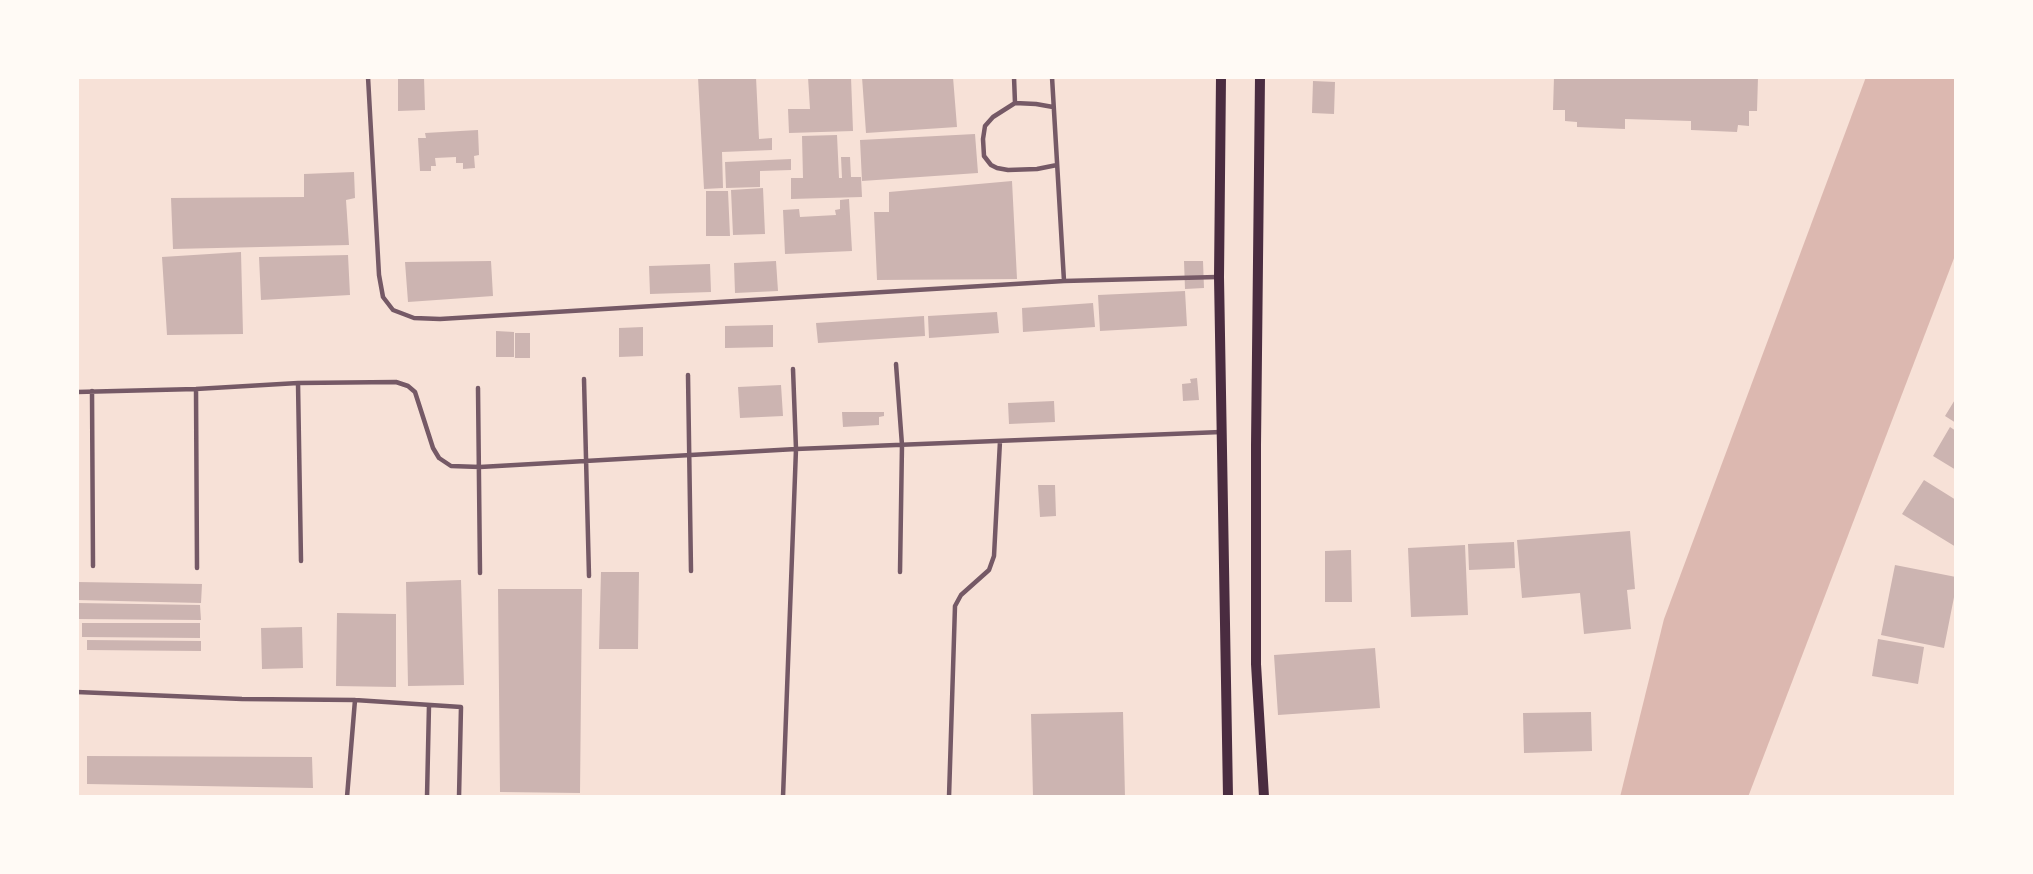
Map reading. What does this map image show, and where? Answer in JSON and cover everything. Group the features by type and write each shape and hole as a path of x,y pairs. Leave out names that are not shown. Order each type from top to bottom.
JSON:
{"main road":[{"path":"1221,77 1219,277 1228,797"},
{"path":"1260,77 1255,445 1256,664 1264,797"}],"lane":[{"path":"368,77 379,275 383,298 393,310 414,318 440,319 1064,281 1219,277"},
{"path":"1014,77 1015,103"},
{"path":"1052,77 1064,281"},
{"path":"1053,107 1015,103 993,117 985,125 984,156 997,169 1037,169 1057,165"},
{"path":"896,364 902,445 900,572"},
{"path":"783,797 796,449 793,369"},
{"path":"688,375 691,571"},
{"path":"584,379 589,576"},
{"path":"77,392 396,382 415,392 433,448 439,458 451,466 480,467 689,454 1222,432"},
{"path":"298,383 301,561"},
{"path":"478,388 481,573"},
{"path":"196,389 197,568"},
{"path":"92,391 93,566"},
{"path":"949,797 954,607 961,595 989,570 994,556 1000,441"},
{"path":"77,692 461,707 459,797"},
{"path":"347,797 355,701"},
{"path":"427,797 429,705"}],"shaded area":[{"path":"1866,77 1956,77 1956,253 1748,797 1620,797 1664,619"}],"building":[{"path":"398,77 424,77 425,110 398,111"},
{"path":"698,77 756,77 759,139 772,138 772,150 722,152 723,188 704,189"},
{"path":"808,77 851,77 853,131 789,133 788,109 810,109"},
{"path":"862,77 953,77 957,127 866,133"},
{"path":"1554,77 1758,77 1757,111 1749,111 1749,126 1738,125 1737,132 1691,130 1691,121 1625,119 1625,129 1577,127 1577,122 1565,121 1565,110 1553,110"},
{"path":"1313,81 1335,82 1334,114 1312,113"},
{"path":"478,130 479,155 474,156 475,168 463,169 463,163 456,163 456,157 435,158 436,166 431,166 431,171 420,171 418,138 426,138 425,133"},
{"path":"975,134 978,173 862,181 860,140"},
{"path":"837,135 839,178 842,178 841,157 850,157 851,177 861,177 862,197 791,199 791,178 803,178 802,136"},
{"path":"791,159 791,170 760,171 760,187 726,188 725,162"},
{"path":"354,172 355,198 346,200 349,245 173,249 171,198 304,197 304,174"},
{"path":"1012,181 1017,279 877,280 874,212 889,212 889,192"},
{"path":"763,188 765,234 733,235 731,190"},
{"path":"706,191 728,191 730,236 706,236"},
{"path":"849,199 852,251 785,254 783,210 799,209 800,217 836,215 835,210 840,209 840,200"},
{"path":"241,252 243,334 167,335 162,257"},
{"path":"348,255 350,295 261,300 259,257"},
{"path":"491,261 493,296 408,302 405,262"},
{"path":"776,261 778,291 735,293 734,263"},
{"path":"1184,261 1203,261 1204,288 1185,289"},
{"path":"710,264 711,292 650,294 649,266"},
{"path":"1185,291 1187,326 1100,331 1098,295"},
{"path":"1093,303 1095,327 1023,332 1022,308"},
{"path":"997,312 999,333 929,338 928,316"},
{"path":"924,316 925,336 818,343 816,323"},
{"path":"773,325 773,347 725,348 725,326"},
{"path":"643,327 643,356 619,357 619,328"},
{"path":"496,331 514,332 514,357 496,357"},
{"path":"515,333 530,333 530,358 515,358"},
{"path":"1197,378 1199,400 1183,401 1182,384 1191,383 1190,379"},
{"path":"781,385 783,416 740,418 738,387"},
{"path":"1956,398 1956,423 1945,416"},
{"path":"1054,401 1055,422 1009,424 1008,403"},
{"path":"842,412 884,412 884,416 879,417 879,425 843,427"},
{"path":"1950,427 1956,431 1956,470 1933,456"},
{"path":"1924,480 1956,500 1956,547 1902,514"},
{"path":"1038,485 1055,485 1056,516 1040,517"},
{"path":"1630,531 1635,589 1627,590 1631,629 1584,634 1580,593 1522,598 1517,540"},
{"path":"1514,542 1515,568 1469,570 1468,544"},
{"path":"1465,545 1468,615 1411,617 1408,548"},
{"path":"1351,550 1352,602 1325,602 1325,551"},
{"path":"1895,565 1956,577 1944,648 1881,635"},
{"path":"601,572 639,572 638,649 599,649"},
{"path":"461,580 464,685 408,686 406,582"},
{"path":"77,582 202,584 201,603 77,600"},
{"path":"498,589 582,589 580,793 500,792"},
{"path":"77,603 200,605 201,620 77,619"},
{"path":"337,613 396,614 396,687 336,686"},
{"path":"82,623 200,623 200,638 82,637"},
{"path":"302,627 303,668 262,669 261,628"},
{"path":"1878,639 1924,647 1918,684 1872,676"},
{"path":"87,640 201,641 201,651 87,650"},
{"path":"1375,648 1380,708 1278,715 1274,655"},
{"path":"1123,712 1125,797 1033,797 1031,714"},
{"path":"1591,712 1592,751 1524,753 1523,713"},
{"path":"87,756 312,757 313,788 87,784"}]}
